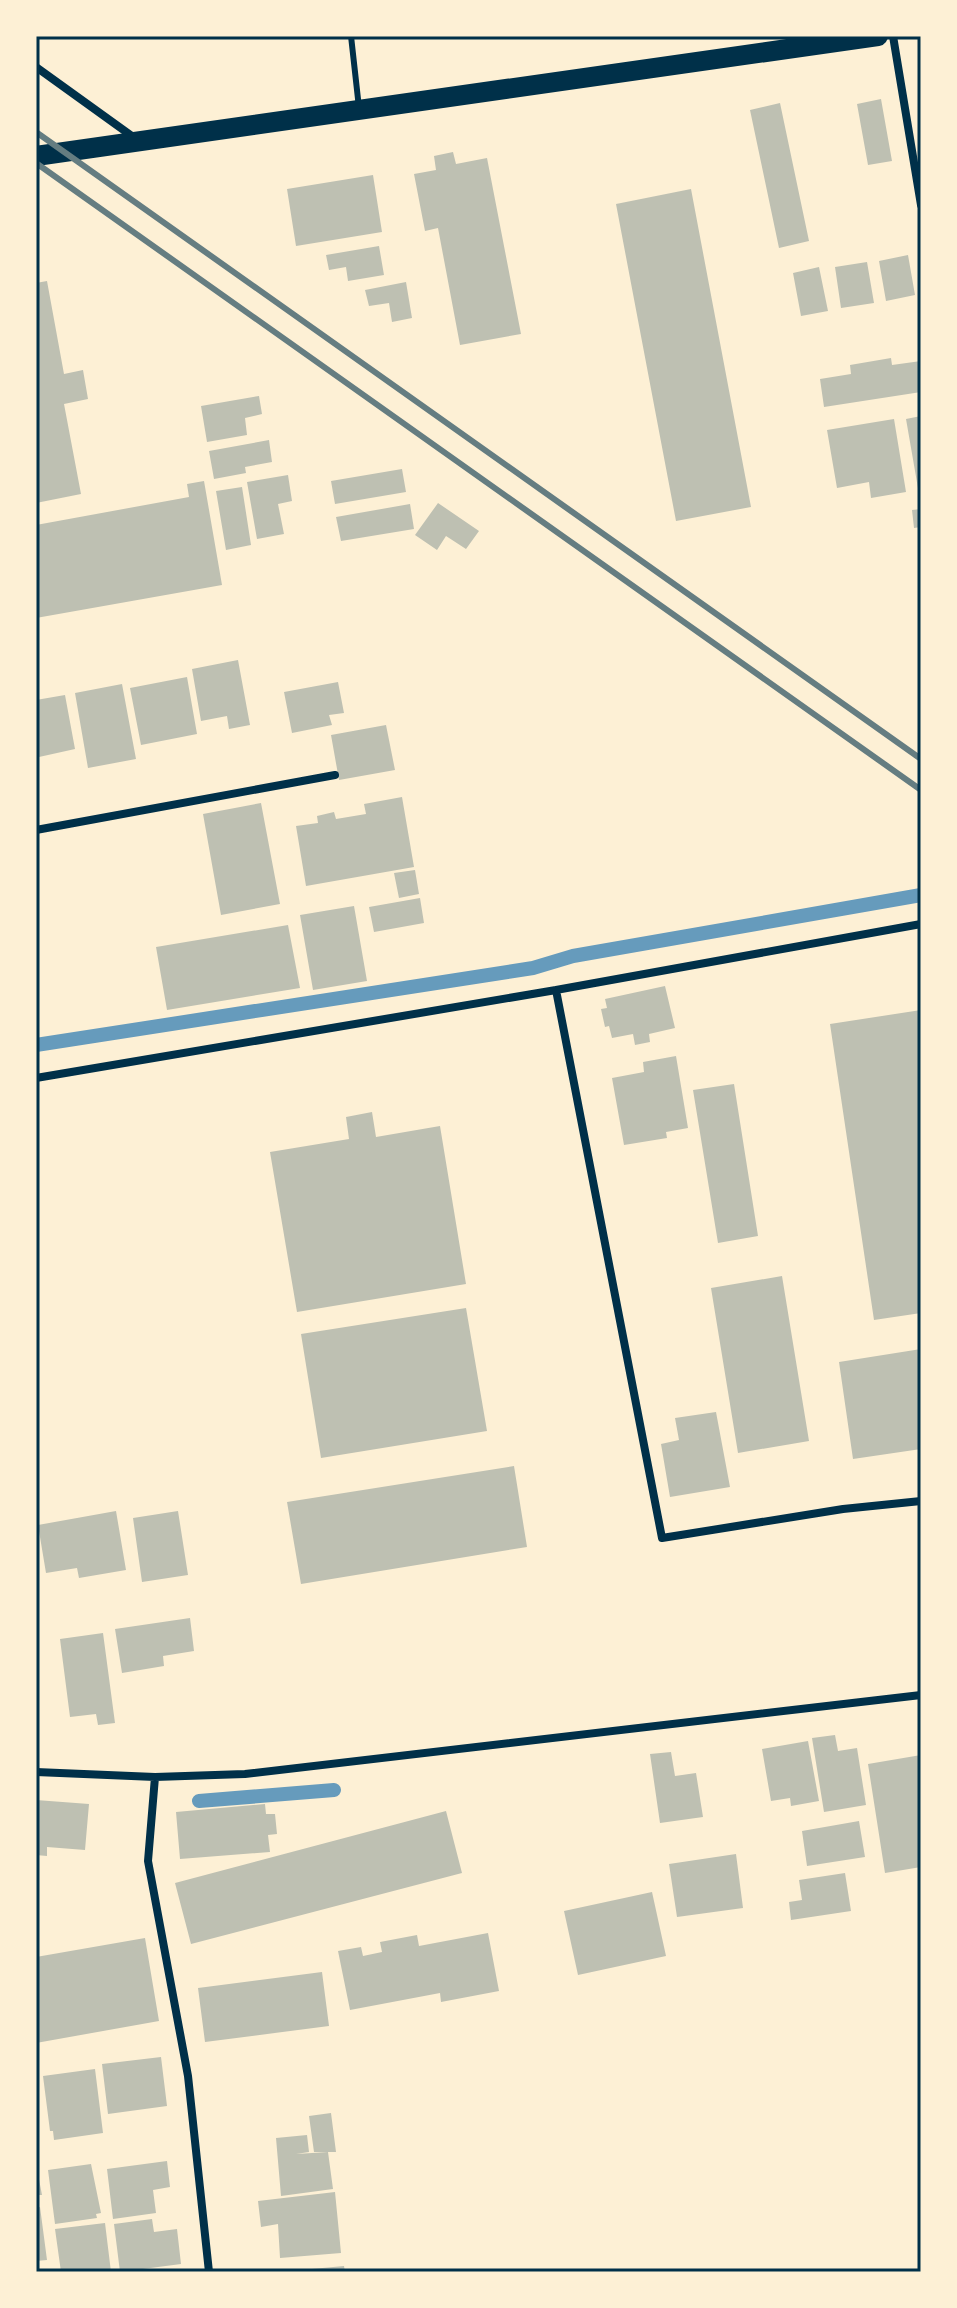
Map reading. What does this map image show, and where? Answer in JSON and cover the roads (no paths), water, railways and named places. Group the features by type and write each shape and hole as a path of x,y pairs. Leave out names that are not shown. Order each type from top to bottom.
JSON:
{"main road":[{"path":"36,156 878,36"}],"street":[{"path":"893,36 921,205"},
{"path":"36,67 140,141"},
{"path":"36,830 335,775"},
{"path":"36,1078 556,990 921,924"},
{"path":"556,990 662,1538 843,1509 921,1501"},
{"path":"36,1772 155,1777 245,1774 921,1695"},
{"path":"155,1777 148,1861 188,2076 209,2272"}],"lane":[{"path":"351,36 360,111"}],"waterway":[{"path":"36,1045 533,968 573,956 921,895"},
{"path":"199,1801 334,1790"}],"railway":[{"path":"36,132 921,759"},
{"path":"36,163 921,790"}]}
